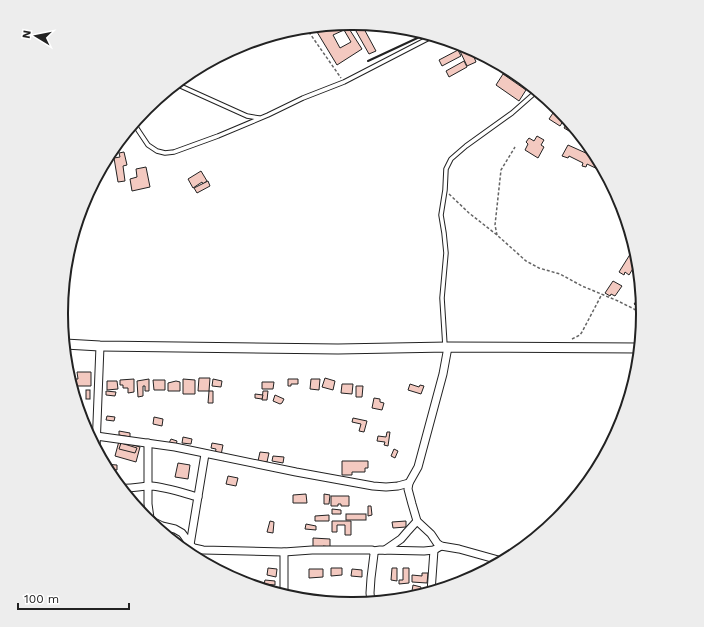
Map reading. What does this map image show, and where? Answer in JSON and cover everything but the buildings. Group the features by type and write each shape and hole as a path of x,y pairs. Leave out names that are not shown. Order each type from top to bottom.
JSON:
{"street":[{"path":"70,344 338,349 446,347 633,348"},
{"path":"94,429 100,346"},
{"path":"432,585 437,543 431,534 417,521 408,489 408,483 418,467 443,374 446,347"},
{"path":"97,437 175,447 373,486 398,486 408,483"},
{"path":"148,444 149,511"},
{"path":"189,545 205,454"},
{"path":"129,488 149,486 158,487 198,497"},
{"path":"385,550 401,539 417,521"},
{"path":"164,526 182,533 187,544"},
{"path":"193,548 203,550 284,552 360,549 373,551 424,551 437,548 458,549 494,559"},
{"path":"370,596 374,560 373,551"},
{"path":"284,552 284,588"}],"lane":[{"path":"137,129 148,145 157,151 164,153 184,149 344,82 425,40"},
{"path":"182,87 247,116 260,118"},
{"path":"446,347 442,298 446,253 441,215 448,163 474,140 512,113 533,95"}],"path":[{"path":"309,33 344,82"},
{"path":"497,235 495,225 501,170 515,148"},
{"path":"445,190 532,265 560,274 582,286 636,310"},
{"path":"566,341 582,332 602,294"}],"wall":[{"path":"368,61 418,38"}]}
